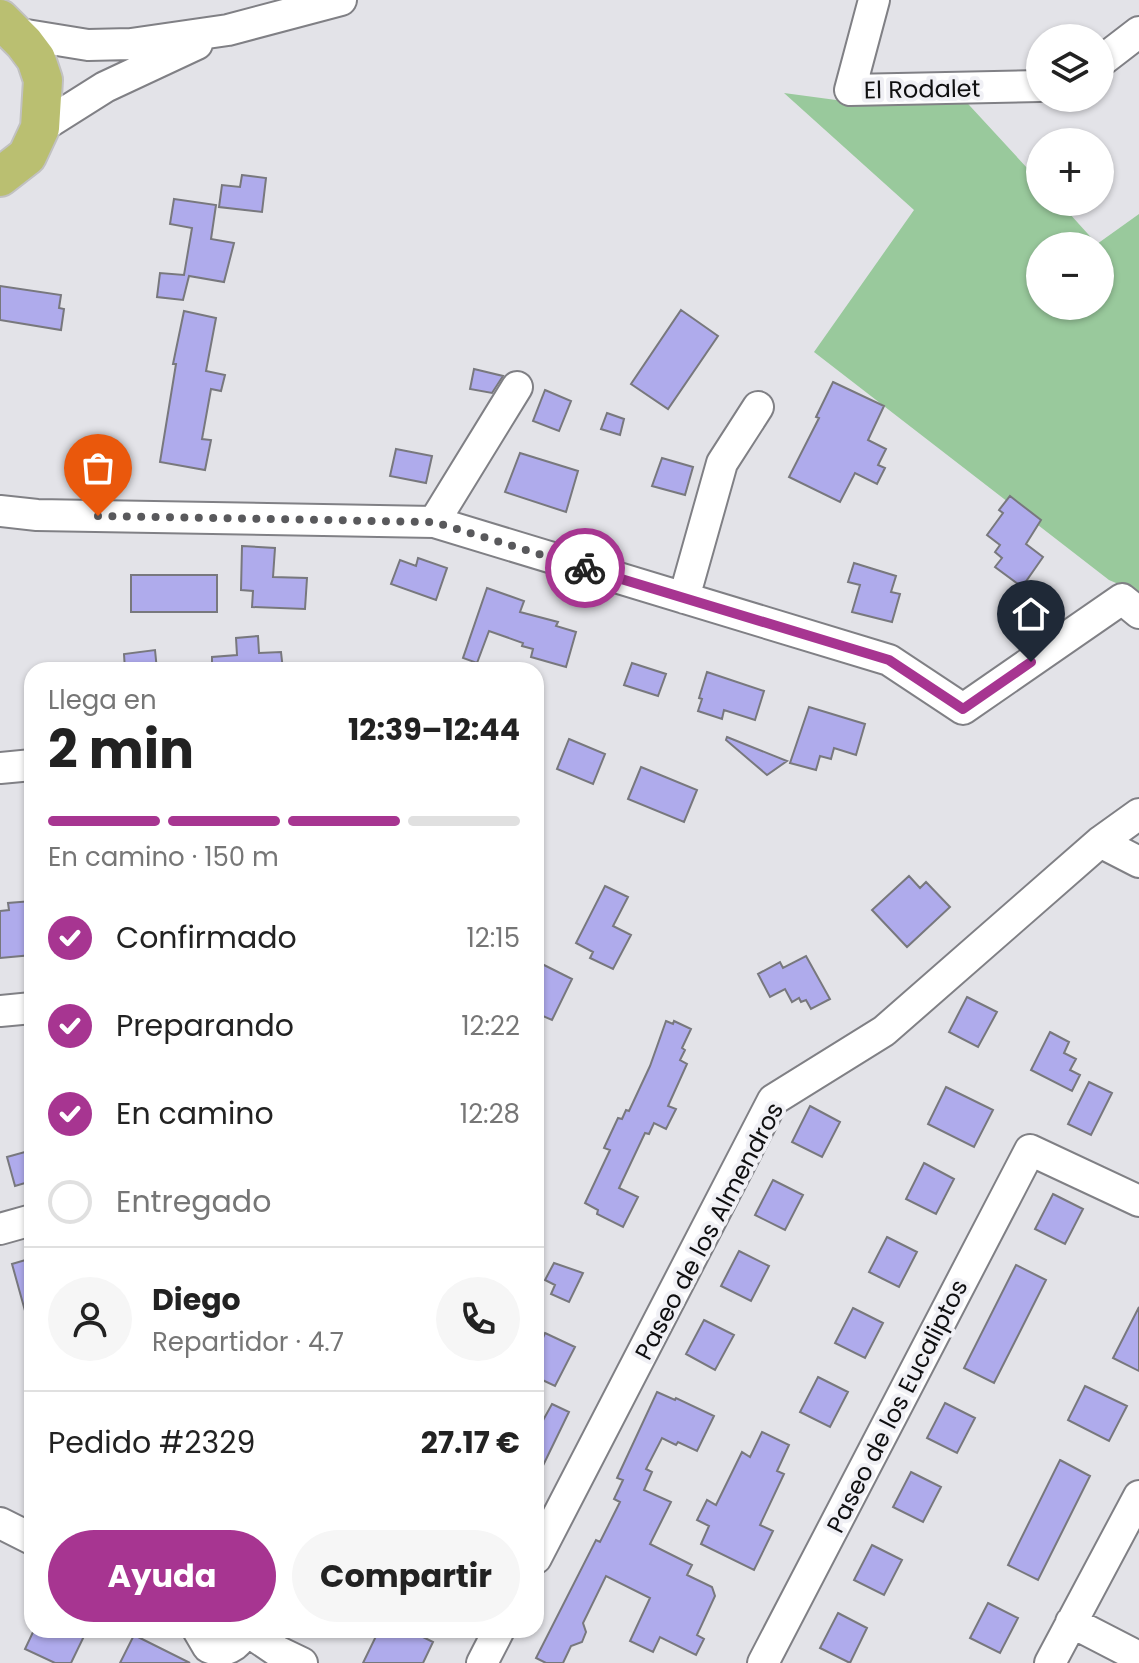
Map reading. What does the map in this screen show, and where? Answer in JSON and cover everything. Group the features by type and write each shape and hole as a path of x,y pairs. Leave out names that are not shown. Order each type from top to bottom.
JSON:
{"main road":[{"path":"0,177 27,156 40,128 43,80 36,59 7,26"}],"street":[{"name":"El Rodalet","path":"874,0 850,90 1026,86"},
{"path":"7,26 88,45 131,44 228,30 335,1"},
{"path":"40,128 105,87 228,30"},
{"path":"1114,51 1139,32"},
{"path":"434,522 517,387"},
{"path":"684,598 722,463 758,407"},
{"path":"0,511 53,515 434,522 889,660 963,709 1122,599 1139,613"},
{"path":"0,768 24,766"},
{"name":"Paseo de los Almendros","path":"544,1543 773,1100 884,1031 1100,842 1139,814"},
{"path":"1100,842 1139,862"},
{"path":"0,1011 24,1009"},
{"name":"Paseo de los Eucaliptos","path":"763,1663 1030,1150 1139,1201"},
{"path":"0,1229 24,1222"},
{"path":"1050,1663 1139,1496"},
{"path":"0,1509 24,1522"},
{"path":"0,1523 24,1535"},
{"path":"1071,1622 1139,1657"},
{"path":"482,1663 495,1638"},
{"path":"222,1641 273,1663"},
{"path":"222,1641 277,1651 302,1663"}],"green space":[{"path":"784,93 851,102 958,93 1026,167 1026,216 1072,216 1086,232 1026,232 1026,320 1114,320 1114,232 1139,214 1139,593 1109,580 814,352 914,210"}],"building":[{"path":"242,175 266,178 262,212 219,207 222,185 240,187"},
{"path":"174,199 216,205 211,239 234,243 224,282 189,276 183,300 157,297 160,273 184,275 192,228 170,224"},
{"path":"0,286 61,295 59,308 64,309 61,330 0,320"},
{"path":"681,310 718,336 668,409 631,384"},
{"path":"184,311 216,318 206,371 225,375 221,391 211,389 202,439 211,440 205,470 160,462 176,364 173,364"},
{"path":"474,369 503,376 492,393 470,389"},
{"path":"833,382 884,406 868,440 886,449 878,465 885,468 877,484 855,473 840,502 789,477 819,418 816,417"},
{"path":"545,390 571,401 559,431 533,421"},
{"path":"607,413 624,419 620,435 601,429"},
{"path":"396,449 432,456 426,483 390,476"},
{"path":"520,453 578,471 566,512 505,492"},
{"path":"662,458 693,467 685,495 652,486"},
{"path":"1010,496 1041,520 1026,544 1043,557 1022,587 995,567 1002,558 995,552 1000,545 987,535 1003,513 999,510"},
{"path":"242,546 275,548 273,577 307,578 305,609 252,607 253,591 241,590"},
{"path":"418,558 447,568 436,600 391,584 400,560 416,566"},
{"path":"854,563 896,576 891,592 900,594 892,622 852,612 860,585 848,582"},
{"path":"131,575 217,575 217,612 131,612"},
{"path":"487,588 524,601 520,612 558,622 556,626 576,632 566,667 531,657 533,649 489,631 477,662 463,658"},
{"path":"258,636 259,653 281,652 282,662 212,662 212,657 237,655 236,638"},
{"path":"155,650 156,662 124,662 124,654"},
{"path":"632,663 666,674 658,696 624,685"},
{"path":"707,672 764,691 755,720 724,710 722,719 698,711"},
{"path":"809,707 865,724 856,755 834,748 831,759 820,756 816,770 790,763"},
{"path":"727,737 787,761 767,775 726,740"},
{"path":"569,739 605,754 593,784 557,769"},
{"path":"641,767 697,790 684,822 628,799"},
{"path":"909,876 920,888 926,882 950,907 907,947 872,910"},
{"path":"605,886 628,897 613,926 631,935 613,969 590,958 593,952 576,943"},
{"path":"24,902 24,956 0,958 0,911 9,910 8,903"},
{"path":"806,956 830,999 811,1009 806,1000 801,1002 799,998 792,1002 785,989 770,997 758,974 780,962 783,968"},
{"path":"544,965 572,979 552,1020 544,1016"},
{"path":"967,997 997,1012 978,1047 949,1032"},
{"path":"666,1021 673,1024 674,1021 691,1029 680,1060 687,1064 668,1106 676,1109 666,1129 654,1123 649,1134 645,1133 619,1188 638,1197 623,1227 597,1214 598,1210 585,1203 610,1150 604,1148 618,1118 622,1119 626,1110 629,1111"},
{"path":"1050,1032 1069,1042 1064,1053 1076,1059 1070,1070 1080,1075 1072,1091 1031,1070"},
{"path":"1089,1082 1112,1093 1091,1135 1068,1124"},
{"path":"946,1087 993,1110 974,1147 928,1124"},
{"path":"810,1106 840,1122 822,1157 792,1142"},
{"path":"24,1152 24,1183 15,1186 7,1157"},
{"path":"924,1163 954,1179 936,1214 906,1199"},
{"path":"773,1180 803,1195 785,1230 755,1215"},
{"path":"1053,1194 1083,1209 1065,1244 1035,1229"},
{"path":"887,1237 917,1252 899,1287 869,1272"},
{"path":"739,1251 769,1266 751,1301 721,1286"},
{"path":"24,1260 24,1307 12,1264"},
{"path":"554,1263 583,1273 569,1302 551,1294 555,1285 545,1280"},
{"path":"1016,1265 1046,1280 994,1383 964,1368"},
{"path":"1139,1307 1139,1371 1113,1358"},
{"path":"853,1308 883,1323 865,1358 835,1343"},
{"path":"704,1320 734,1335 715,1370 686,1354"},
{"path":"545,1333 575,1347 555,1386 544,1381"},
{"path":"818,1377 848,1392 830,1427 800,1412"},
{"path":"1085,1386 1127,1406 1109,1441 1068,1420"},
{"path":"657,1392 714,1416 697,1451 662,1438 646,1469 652,1472 644,1490 671,1502 650,1544 692,1565 687,1575 712,1587 715,1596 697,1635 704,1639 696,1655 660,1637 653,1652 630,1641 650,1598 606,1576 583,1623 586,1632 582,1642 571,1646 563,1663 546,1663 536,1658 596,1540 600,1542 620,1502 614,1499 623,1480 617,1478"},
{"path":"945,1403 975,1418 957,1453 927,1438"},
{"path":"552,1404 569,1412 544,1464 544,1418"},
{"path":"762,1432 789,1445 777,1471 784,1474 760,1525 773,1531 754,1570 701,1544 709,1526 697,1520 707,1500 716,1505 742,1452 750,1457"},
{"path":"1060,1460 1090,1476 1038,1580 1008,1565"},
{"path":"911,1472 941,1487 923,1522 893,1507"},
{"path":"872,1545 902,1560 884,1595 854,1580"},
{"path":"988,1603 1018,1618 1000,1653 970,1638"},
{"path":"838,1613 867,1628 850,1663 820,1648"},
{"path":"30,1638 83,1638 71,1663 55,1663 25,1649"},
{"path":"132,1638 140,1638 190,1663 120,1663"},
{"path":"375,1638 425,1638 433,1642 423,1663 363,1663"}],"way so far":[{"path":"98,516 434,522 585,568"}],"route":[{"path":"585,568 889,660 963,709 1031,662"}]}
